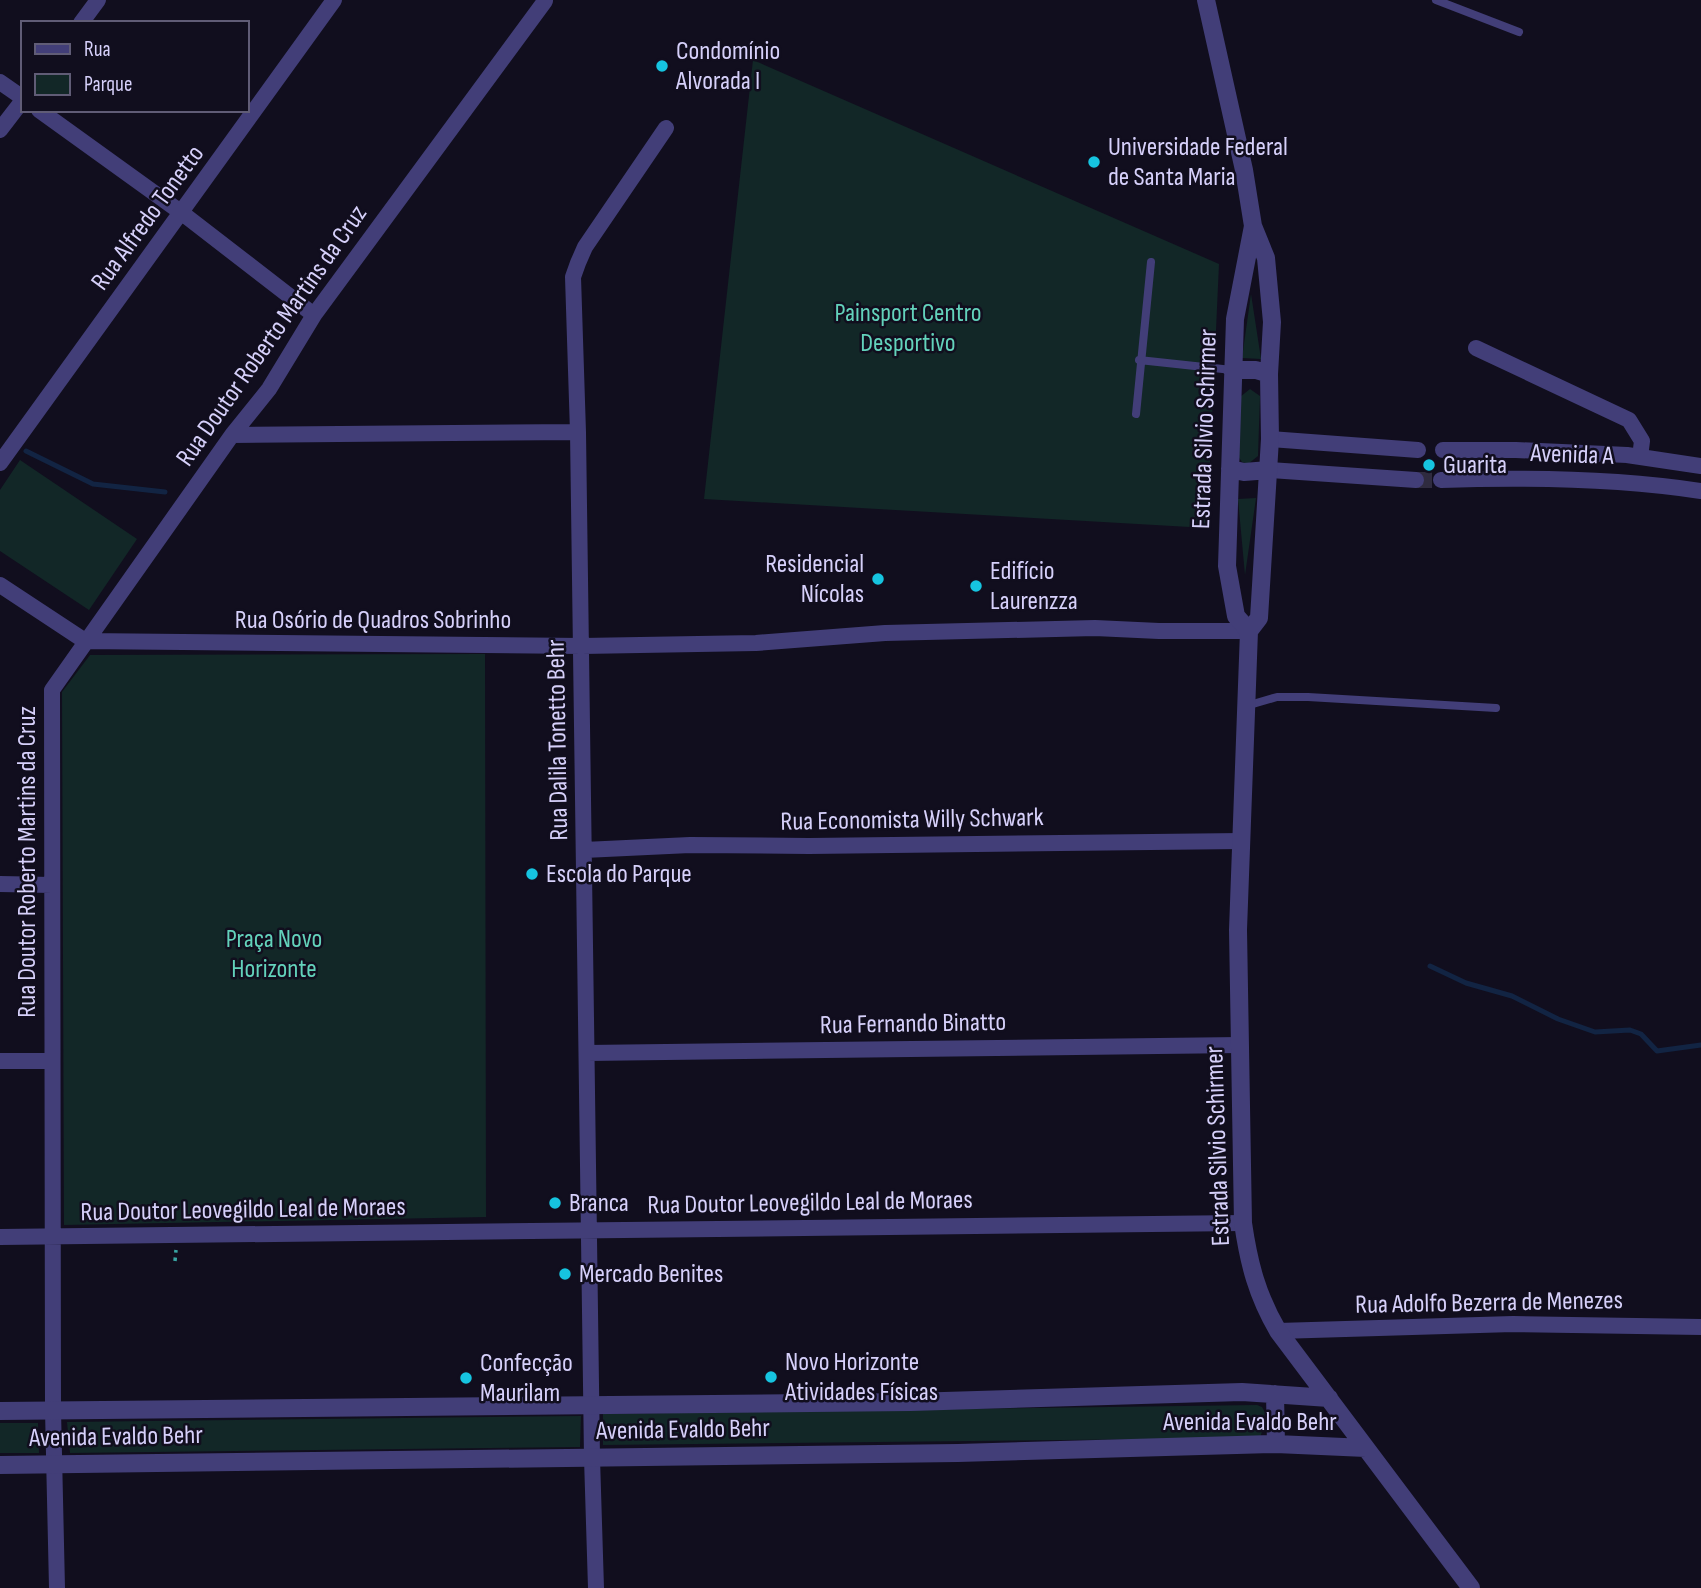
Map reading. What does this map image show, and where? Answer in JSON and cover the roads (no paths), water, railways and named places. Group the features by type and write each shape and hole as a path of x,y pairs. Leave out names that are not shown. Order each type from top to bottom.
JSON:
{"street":[{"path":"82,21 98,0"},
{"name":"Rua Alfredo Tonetto","path":"0,463 334,0"},
{"name":"Estrada Silvio Schirmer","path":"1206,0 1244,170 1253,226 1266,258 1272,322 1269,470 1259,618 1248,631 1238,930 1243,1223 1249,1265 1264,1306 1278,1331 1471,1588"},
{"name":"Rua Doutor Roberto Martins da Cruz","path":"57,1588 53,1410 52,690 232,435 269,389 314,315 545,1"},
{"path":"0,82 21,98"},
{"path":"0,130 21,102"},
{"path":"42,112 181,213 314,315"},
{"name":"Rua Dalila Tonetto Behr","path":"596,1588 582,646 573,277 585,247 666,128"},
{"name":"Estrada Silvio Schirmer","path":"1248,631 1236,616 1227,566 1234,319 1253,226"},
{"path":"1476,348 1629,420 1642,441 1640,457"},
{"path":"1232,370 1256,370 1269,374"},
{"path":"232,435 578,432"},
{"path":"1270,439 1418,450"},
{"path":"1373,477 1374,446"},
{"name":"Avenida A","path":"1443,450 1530,450 1640,457 1701,466"},
{"path":"1465,479 1466,450"},
{"path":"1230,469 1416,481"},
{"name":"Avenida A","path":"1441,480 1521,478 1644,482 1701,491"},
{"path":"0,585 85,641"},
{"name":"Rua Osório de Quadros Sobrinho","path":"85,641 582,646 756,643 885,633 1081,629 1248,631"},
{"name":"Rua Economista Willy Schwark","path":"584,849 690,845 1242,841"},
{"path":"0,884 52,885"},
{"name":"Rua Fernando Binatto","path":"587,1054 1240,1045"},
{"path":"0,1061 52,1061"},
{"name":"Rua Doutor Leovegildo Leal de Moraes","path":"0,1237 1243,1223"},
{"name":"Rua Adolfo Bezerra de Menezes","path":"1278,1331 1513,1324 1701,1327"},
{"name":"Avenida Evaldo Behr","path":"0,1411 911,1402 1242,1392 1329,1398"},
{"path":"1275,1394 1276,1444"},
{"name":"Avenida Evaldo Behr","path":"0,1465 985,1452 1276,1444 1366,1448"}],"lane":[{"path":"1436,0 1518,32"},
{"path":"1136,414 1139,360 1151,262"},
{"path":"1139,360 1232,370"},
{"path":"1246,706 1277,697 1308,697 1496,708"}],"waterway":[{"path":"26,451 93,484 165,492"},
{"path":"1430,966 1466,983 1512,996 1558,1019 1595,1032 1630,1030 1641,1034 1657,1051 1701,1045"}],"tunnel":[{"path":"1416,480 1441,480"}],"place":[{"name":"Condomínio Alvorada I","path":"662,66"},
{"name":"Universidade Federal de Santa Maria","path":"1094,162"},
{"name":"Guarita","path":"1429,465"},
{"name":"Residencial Nícolas","path":"878,579"},
{"name":"Edifício Laurenzza","path":"976,586"},
{"name":"Escola do Parque","path":"532,874"},
{"name":"Branca","path":"555,1203"},
{"name":"Mercado Benites","path":"565,1274"},
{"name":"Novo Horizonte Atividades Físicas","path":"771,1377"},
{"name":"Confecção Maurilam","path":"466,1378"}],"park label":[{"name":"Painsport Centro Desportivo","path":"908,328"},
{"name":"Praça Novo Horizonte","path":"274,954"}]}
